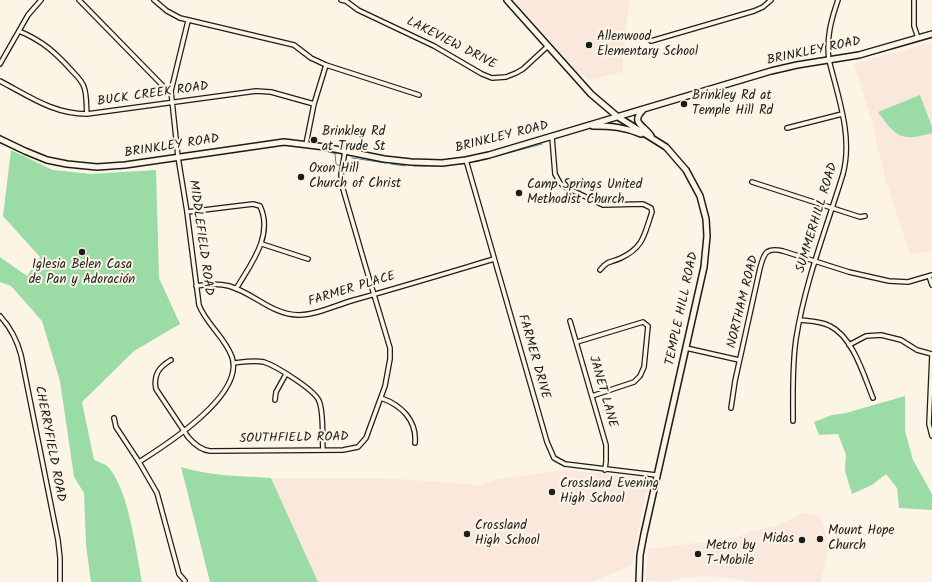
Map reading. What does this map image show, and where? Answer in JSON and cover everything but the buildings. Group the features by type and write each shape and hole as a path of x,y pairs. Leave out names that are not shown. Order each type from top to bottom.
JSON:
{"main road":[{"name":"TEMPLE HILL ROAD","path":"507,0 591,94 618,117 652,138 676,156 690,175 700,196 706,219 706,256 656,475 642,544 639,582"},
{"name":"BRINKLEY ROAD","path":"0,139 36,156 67,164 82,166 113,167 284,142 306,144 345,151 384,160 442,163 489,155 771,71 866,53 932,34"},
{"path":"643,110 636,119 647,130 652,138"},
{"path":"586,127 607,126 626,128 652,138"}],"street":[{"path":"0,64 28,15 41,0"},
{"path":"79,0 131,54 165,88 171,92"},
{"path":"154,0 167,11 188,21 294,45 311,58 326,65 419,95"},
{"name":"LAKEVIEW DRIVE","path":"341,0 346,1 358,10 423,40 482,74 492,78 506,78 516,73 523,69 548,46"},
{"path":"651,41 754,11 763,7 771,0"},
{"name":"SUMMERHILL ROAD","path":"793,421 794,367 800,320 815,261 833,208 847,159 847,142 828,50 829,30 838,0"},
{"path":"914,0 914,26 918,38"},
{"name":"MIDDLEFIELD ROAD","path":"188,21 171,92 178,157 187,212 198,300 203,314 228,349 233,363"},
{"path":"19,31 34,38 51,49 81,81 85,91 87,114"},
{"path":"306,144 314,104 326,65"},
{"name":"BUCK CREEK ROAD","path":"0,81 59,111 70,114 87,114 261,91 314,104"},
{"path":"787,128 842,114"},
{"path":"552,137 554,174 560,183 596,203 603,205 643,204 651,208 652,212 639,246 631,253 620,259 606,263 600,270"},
{"name":"SOUTHFIELD ROAD","path":"171,360 164,364 158,371 155,378 155,386 159,395 184,432 195,444 208,451 348,450 360,446 368,433 381,398 388,374 390,353 342,181 345,151"},
{"name":"FARMER DRIVE","path":"466,160 535,401 552,454 558,461 565,464 656,475"},
{"path":"752,182 860,217 865,216"},
{"path":"187,212 242,205 259,205 262,209 264,237 262,244 236,289"},
{"path":"262,244 308,259"},
{"name":"NORTHAM ROAD","path":"731,408 733,388 760,268 764,255 770,250 776,249 849,272 889,281 908,282 930,276"},
{"name":"FARMER PLACE","path":"196,286 214,284 229,286 280,312 298,315 317,312 494,259"},
{"path":"930,276 932,285"},
{"name":"CHERRYFIELD ROAD","path":"0,316 13,333 18,344 58,540 60,582"},
{"path":"800,320 824,323 840,333 861,366 873,398"},
{"name":"JANET LANE","path":"570,321 606,445 605,470"},
{"path":"577,342 643,322 648,326 644,368 637,380 630,384 592,396"},
{"path":"849,345 866,336 881,335 901,340 917,350 932,354 929,424 932,436"},
{"path":"686,348 740,360"},
{"path":"139,462 184,432 201,418 221,394 229,381 233,363 260,362 276,367 313,392 319,399 321,406 323,450"},
{"path":"275,400 276,392 286,374"},
{"path":"381,398 398,406 407,415 415,431 415,443"},
{"path":"114,418 116,427 157,493 179,574 185,581"}],"shaded area":[{"name":"Allenwood Elementary School","path":"514,0 629,0 622,72 588,80 573,67"},
{"path":"932,42 932,250 910,255 886,181 872,122 854,63"},
{"name":"Crossland High School","path":"563,470 650,478 632,565 593,582 318,582 271,478 386,478 479,485 499,479"},
{"path":"803,513 821,517 829,544 821,582 751,582 724,577 700,576 675,579 668,582 646,581 648,549 735,538 749,532 781,524"}],"green space":[{"path":"920,95 932,127 932,133 913,137 900,135 890,127 878,112"},
{"path":"11,150 53,170 91,174 156,170 159,278 180,324 134,351 82,402 94,460 109,467 117,479 127,507 142,582 91,582 86,545 84,493 74,477 60,381 42,321 11,286 0,282 0,257 27,276 40,257 3,216"},
{"path":"905,396 905,431 913,460 932,494 932,510 899,508 897,488 886,474 872,485 852,494 845,471 846,455 838,434 819,435 814,422 832,415 846,413"},
{"path":"181,467 214,474 271,478 318,582 210,582"}],"waterway":[{"path":"475,162 542,144"},
{"path":"325,151 336,154"},
{"path":"335,154 336,164 340,166"},
{"path":"352,158 386,163"},
{"path":"391,164 405,166"},
{"path":"431,166 461,164"},
{"path":"414,166 427,166"}],"place":[{"name":"Allenwood Elementary School","path":"589,45"},
{"name":"Brinkley Rd at Temple Hill Rd","path":"684,104"},
{"name":"Brinkley Rd at Trude St","path":"314,140"},
{"name":"Oxon Hill Church of Christ","path":"301,177"},
{"name":"Camp Springs United Methodist Church","path":"519,193"},
{"name":"Iglesia Belen Casa de Pan y Adoración","path":"82,252"},
{"name":"Crossland Evening High School","path":"552,492"},
{"name":"Crossland High School","path":"467,534"},
{"name":"Mount Hope Church","path":"820,539"},
{"name":"Midas","path":"802,540"},
{"name":"Metro by T-Mobile","path":"698,554"}]}
